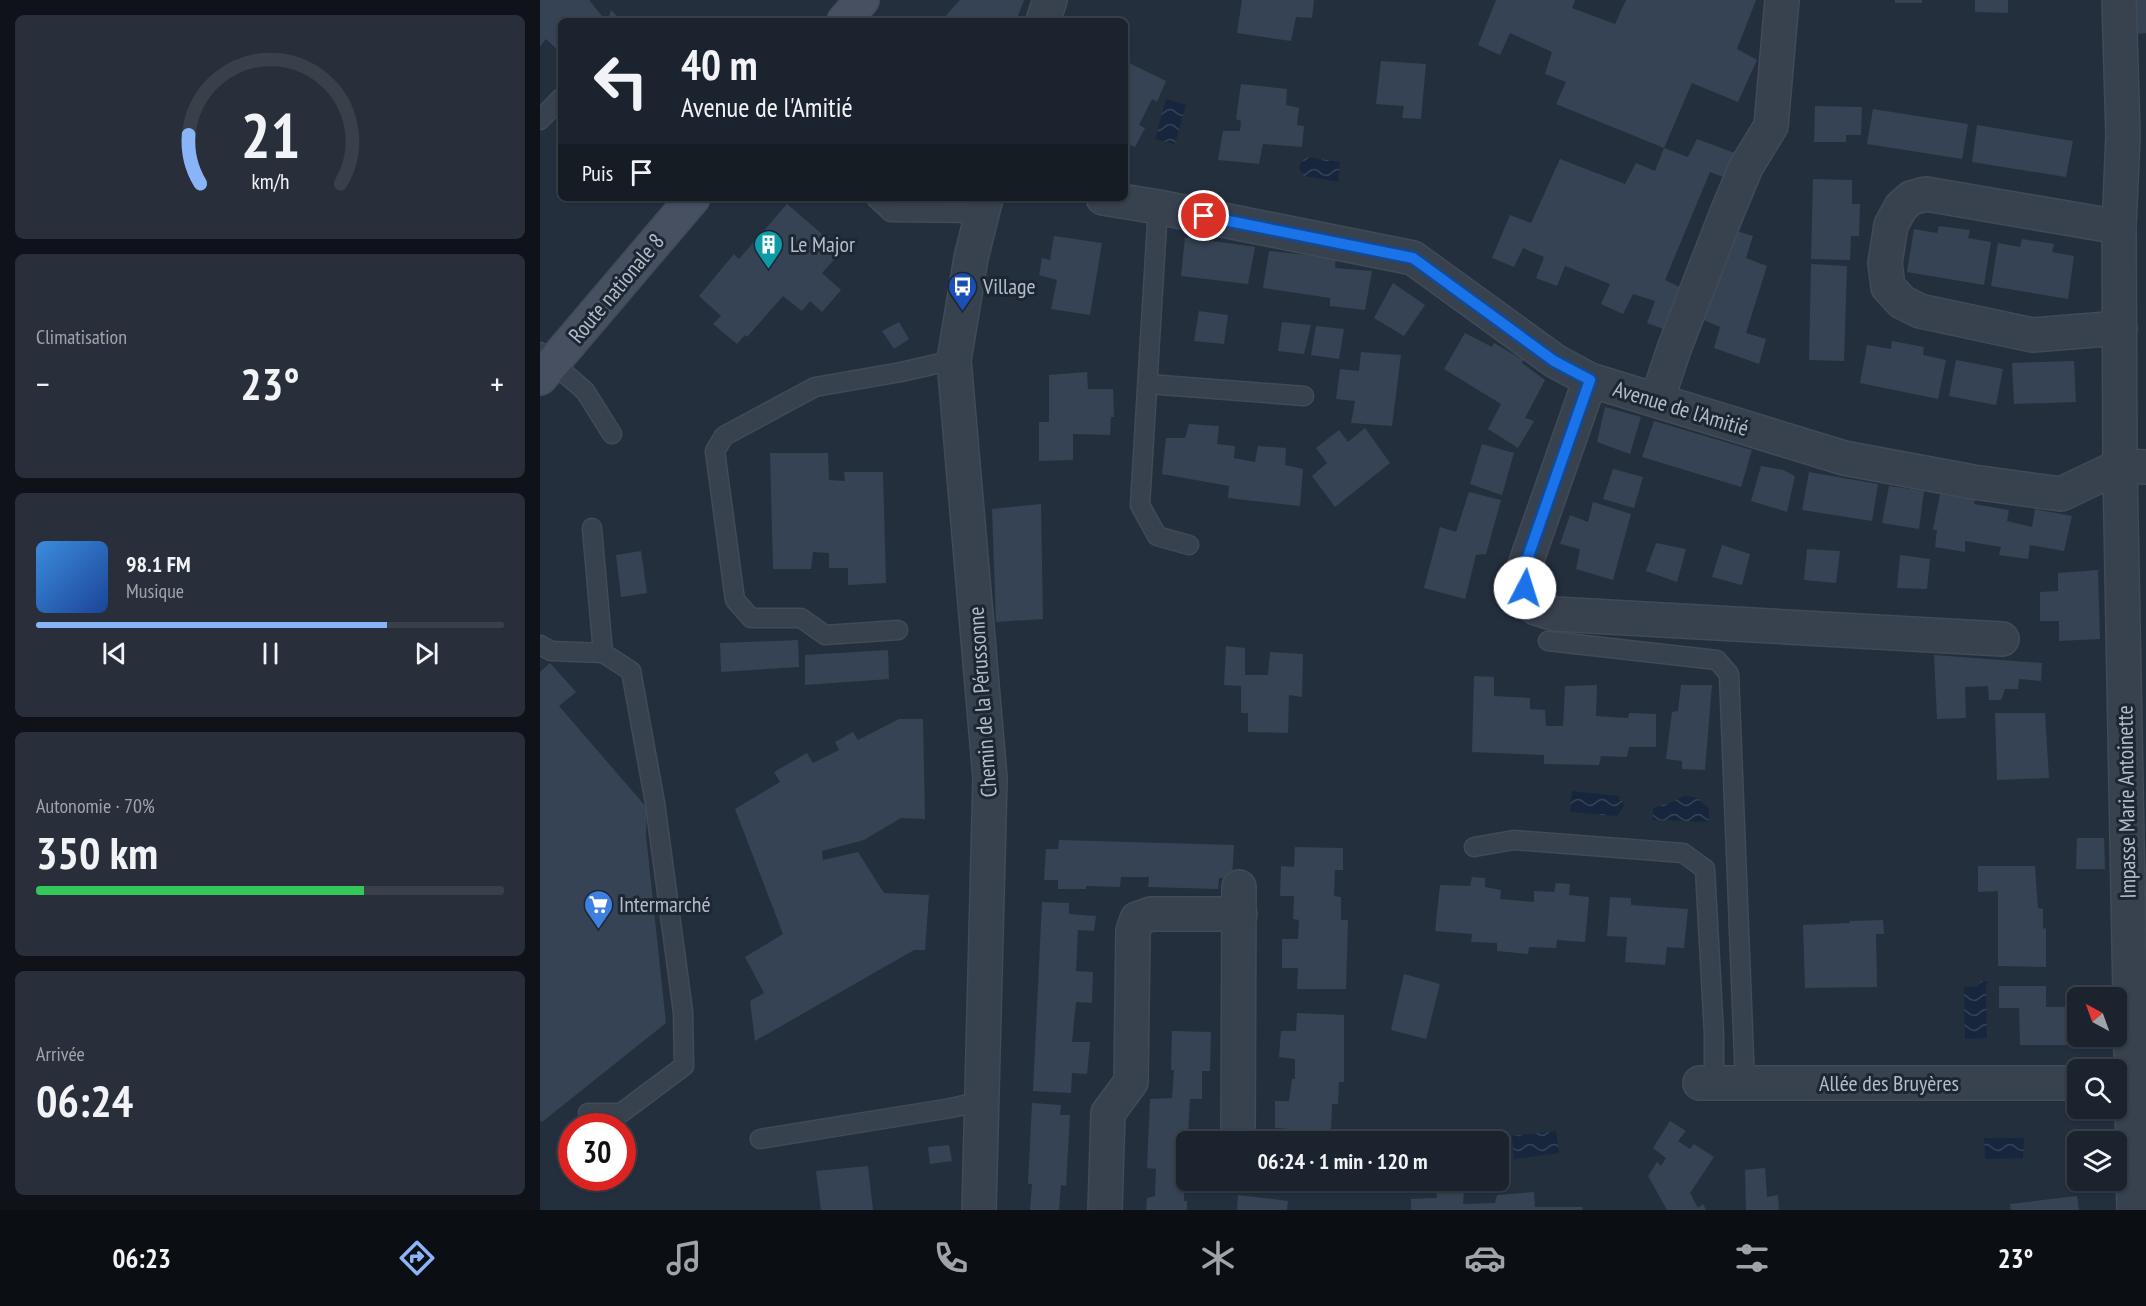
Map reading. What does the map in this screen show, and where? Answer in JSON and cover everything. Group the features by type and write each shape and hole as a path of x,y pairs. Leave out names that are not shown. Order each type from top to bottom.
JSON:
{"main road":[{"path":"847,18 862,0"},
{"name":"Route nationale 8","path":"544,364 690,201"}],"street":[{"path":"1044,18 1050,0"},
{"path":"1657,400 1674,349 1726,215 1746,167 1771,126 1782,0"},
{"name":"Impasse Marie Antoinette","path":"2119,0 2124,135 2119,227 2120,328 2133,467 2124,1059"},
{"path":"2119,227 1926,194 1911,198 1901,207 1891,225 1885,263 1888,287 1902,302 1920,311 2032,335 2120,328"},
{"name":"Avenue de l'Amitié","path":"1121,201 1413,258 1554,361 1590,380 1844,458 2061,494 2133,467"},
{"name":"Chemin de la Pérussonne","path":"979,1210 990,778 954,360 971,258 984,206"},
{"path":"1590,380 1524,568 1525,588 1536,608 1555,614 2002,639"},
{"path":"1105,1210 1108,1113 1131,1082 1133,931 1137,919 1151,914 1240,901 1238,1131"},
{"name":"Allée des Bruyères","path":"1720,1083 2067,1083"},
{"name":"Impasse Marie Antoinette","path":"2127,1119 2134,1210"}],"lane":[{"path":"540,120 558,101"},
{"path":"879,201 891,212 984,206"},
{"path":"1158,207 1140,505 1157,536 1189,545"},
{"path":"898,630 825,635 801,618 751,618 735,600 715,451 724,436 815,387 954,360"},
{"path":"544,364 585,391 612,434"},
{"path":"1148,384 1304,396"},
{"path":"592,528 603,653"},
{"path":"1548,641 1717,660 1729,674 1720,1083"},
{"path":"540,645 551,651 603,653 631,671 655,803 682,1012 684,1066 621,1113"},
{"path":"1474,847 1514,840 1683,853 1705,869 1714,1034 1720,1083"},
{"path":"760,1139 982,1101"}],"water":[{"path":"1166,99 1186,105 1175,144 1155,139"},
{"path":"1306,157 1340,162 1338,182 1304,176 1299,168"},
{"path":"1572,791 1619,796 1624,806 1617,816 1570,812"},
{"path":"1684,796 1696,797 1709,808 1709,822 1653,820 1653,808"},
{"path":"1981,981 1988,981 1986,986 1987,1038 1965,1039 1964,987 1978,986"},
{"path":"1556,1131 1559,1153 1514,1159 1512,1136"},
{"path":"1984,1138 2024,1138 2023,1158 1985,1159"}],"building":[{"path":"540,0 589,0 604,18 558,18 558,50 546,39 540,46"},
{"path":"960,0 1024,0 1017,18 944,18"},
{"path":"1242,0 1314,0 1312,18 1296,17 1291,41 1237,33"},
{"path":"1496,0 1575,0 1572,8 1615,24 1626,0 1756,0 1737,49 1757,60 1738,102 1692,83 1664,148 1556,104 1566,82 1545,74 1552,52 1510,33 1500,55 1478,45"},
{"path":"1895,0 1922,0 1922,3 1895,3"},
{"path":"1975,0 2008,0 2008,13 1975,12"},
{"path":"2126,0 2146,0 2146,33 2128,35"},
{"path":"611,10 619,18 609,18"},
{"path":"1381,61 1426,64 1421,119 1402,118 1404,106 1376,104"},
{"path":"1128,62 1166,81 1157,102 1152,99 1139,125 1145,128 1135,147 1128,144"},
{"path":"1241,84 1287,89 1286,105 1299,108 1297,125 1304,126 1302,147 1263,144 1259,164 1218,160 1223,131 1240,131 1241,121 1236,119"},
{"path":"1815,106 1862,107 1861,135 1846,135 1846,142 1814,142"},
{"path":"1873,109 1968,124 1962,159 1867,144"},
{"path":"1977,125 2073,141 2066,177 1972,162"},
{"path":"1697,139 1740,155 1731,180 1710,172 1665,280 1686,290 1669,331 1647,323 1655,301 1633,294 1623,314 1601,304 1610,284 1565,266 1557,286 1536,278 1544,257 1523,248 1514,267 1492,258 1510,215 1531,223 1560,159 1625,184 1636,163 1655,171 1664,148 1688,157"},
{"path":"1813,179 1852,180 1852,204 1860,204 1859,236 1851,236 1850,260 1811,259"},
{"name":"Le Major","path":"787,204 842,251 822,273 841,290 822,312 810,301 802,311 783,296 747,337 745,335 737,344 713,324 721,316 699,296 734,254 739,259"},
{"path":"1939,226 1970,230 1968,238 1991,242 1984,285 1907,272 1914,229 1937,233"},
{"path":"1730,229 1753,236 1746,258 1767,266 1746,333 1766,339 1759,364 1714,348 1720,327 1699,318"},
{"path":"1054,236 1102,243 1090,315 1051,309 1057,280 1039,275 1042,258 1050,260"},
{"path":"1185,237 1255,247 1248,284 1181,276"},
{"path":"2022,239 2054,244 2052,252 2074,256 2068,299 1991,286 1998,243 2020,247"},
{"path":"1269,251 1336,258 1335,268 1372,271 1365,310 1330,306 1330,298 1263,288"},
{"path":"1811,264 1847,266 1844,361 1809,360"},
{"path":"1393,283 1425,305 1404,336 1374,318"},
{"path":"1199,311 1228,315 1224,344 1194,341"},
{"path":"899,322 909,339 894,349 882,331"},
{"path":"1282,322 1311,325 1304,354 1278,351"},
{"path":"1316,326 1344,329 1339,359 1311,355"},
{"path":"1465,333 1492,347 1494,343 1523,360 1522,363 1545,380 1525,418 1534,421 1518,448 1488,429 1501,404 1444,369"},
{"path":"1892,341 1924,347 1923,355 1946,360 1938,399 1860,383 1867,345 1891,349"},
{"path":"1361,352 1401,355 1392,426 1351,423 1355,401 1336,399 1340,369 1359,371"},
{"path":"1956,360 2003,369 1996,405 1949,396"},
{"path":"2074,361 2076,402 2014,404 2012,363"},
{"path":"1087,372 1088,389 1113,389 1114,417 1111,417 1110,435 1073,434 1073,460 1039,461 1039,422 1049,422 1049,375"},
{"path":"1605,407 1641,417 1630,454 1597,442"},
{"path":"1654,421 1752,450 1741,487 1642,457"},
{"path":"1189,424 1219,426 1217,444 1235,446 1234,458 1255,462 1258,446 1286,448 1285,465 1303,469 1300,506 1228,498 1229,486 1162,474 1166,438 1185,438"},
{"path":"1365,428 1390,463 1335,507 1312,476 1327,463 1316,448 1339,430 1348,442"},
{"path":"1482,444 1514,453 1502,495 1470,484"},
{"path":"770,453 828,453 829,480 845,481 844,472 883,472 886,583 848,585 848,568 829,568 829,553 813,552 811,569 773,569"},
{"path":"1761,466 1783,470 1795,476 1787,512 1751,501"},
{"path":"1613,469 1643,477 1634,508 1603,499"},
{"path":"1809,472 1878,484 1872,521 1802,510"},
{"path":"1889,486 1924,491 1919,529 1882,523"},
{"path":"1469,492 1501,500 1486,554 1476,555 1465,599 1424,588 1440,527 1456,532"},
{"path":"1940,494 1975,500 1974,504 2009,510 2007,521 2032,527 2035,509 2072,516 2064,551 2030,545 2028,559 1999,555 2001,547 1965,541 1965,552 1935,547 1937,530 1933,530"},
{"path":"1593,502 1631,514 1613,580 1576,569 1580,549 1560,544 1570,515 1588,522"},
{"path":"1041,504 1043,619 996,622 992,509"},
{"path":"1656,543 1686,549 1677,582 1646,571"},
{"path":"1722,545 1750,554 1742,585 1712,577"},
{"path":"1807,549 1840,551 1836,583 1804,580"},
{"path":"641,551 647,593 621,597 616,555"},
{"path":"1900,555 1930,559 1927,589 1897,588"},
{"path":"2098,570 2100,639 2059,641 2059,621 2040,621 2040,592 2058,591 2058,573"},
{"path":"798,640 799,667 721,672 720,643"},
{"path":"1226,646 1245,648 1245,675 1268,675 1270,652 1303,654 1302,697 1289,695 1288,733 1248,732 1248,713 1241,713 1241,686 1224,685"},
{"path":"888,650 889,679 805,685 805,655"},
{"path":"1934,655 2042,663 2041,681 2019,679 2018,689 2005,689 2001,700 1989,700 1988,686 1965,687 1966,718 1937,719"},
{"name":"Intermarché","path":"550,663 576,692 559,706 647,808 646,835 666,1023 542,1122 540,1120 540,672"},
{"path":"1474,676 1494,677 1494,696 1530,698 1530,709 1545,710 1546,726 1563,726 1565,686 1597,685 1596,716 1628,718 1629,713 1656,714 1656,747 1629,747 1627,757 1601,756 1599,765 1544,764 1544,755 1472,752"},
{"path":"1681,685 1712,685 1705,770 1682,769 1682,761 1666,759 1672,712 1678,711"},
{"path":"1995,713 2045,713 2049,778 1997,780"},
{"path":"899,719 923,719 925,819 901,818 864,840 822,851 823,860 858,852 884,893 929,895 925,950 914,950 755,1041 750,1001 764,993 745,957 783,934 735,809 780,782 774,772 807,753 813,763 839,750 835,742 853,732 858,740"},
{"path":"2077,838 2104,838 2105,869 2076,869"},
{"path":"1059,840 1234,845 1232,879 1219,878 1218,889 1148,887 1149,877 1121,877 1120,887 1086,886 1086,889 1058,889 1058,880 1044,880 1046,849 1058,849"},
{"path":"1295,847 1343,848 1343,870 1335,870 1334,896 1341,897 1341,920 1348,920 1346,989 1297,989 1298,968 1282,968 1282,939 1298,939 1299,920 1293,919 1294,896 1280,896 1281,866 1294,867"},
{"path":"1978,866 2035,866 2038,908 2043,909 2043,928 2046,929 2046,967 1998,966 1998,891 1978,892"},
{"path":"1472,877 1485,878 1485,887 1501,890 1500,899 1534,902 1534,891 1554,892 1556,883 1570,884 1569,895 1589,897 1585,942 1557,940 1556,948 1529,947 1528,954 1497,951 1497,943 1471,942 1472,934 1435,931 1440,885 1470,886"},
{"path":"1610,897 1631,898 1631,905 1688,909 1684,948 1667,947 1665,965 1625,962 1627,937 1607,936"},
{"path":"1042,902 1069,903 1069,914 1096,916 1094,931 1078,930 1076,971 1093,972 1092,1003 1076,1002 1072,1042 1090,1042 1087,1074 1072,1073 1071,1093 1033,1091"},
{"path":"1883,920 1884,934 1876,934 1877,987 1805,988 1803,925"},
{"path":"1404,974 1440,984 1426,1039 1391,1030"},
{"path":"1999,986 2046,986 2046,1007 2067,1007 2067,1045 2020,1045 2019,1008 1999,1008"},
{"path":"1297,1013 1344,1015 1344,1082 1339,1082 1338,1104 1332,1104 1331,1131 1289,1131 1289,1129 1275,1128 1275,1101 1289,1101 1292,1079 1295,1079 1295,1059 1279,1057 1281,1031 1296,1031"},
{"path":"1172,1031 1211,1032 1210,1071 1202,1071 1202,1099 1190,1099 1188,1131 1176,1131 1176,1191 1184,1191 1187,1210 1146,1210 1147,1198 1155,1196 1156,1169 1147,1168 1150,1099 1172,1098 1174,1070 1171,1070"},
{"path":"1032,1103 1061,1105 1060,1115 1070,1115 1066,1186 1061,1185 1059,1210 1030,1210 1032,1184 1028,1184"},
{"path":"1670,1121 1686,1131 1678,1141 1690,1149 1694,1144 1714,1157 1690,1193 1698,1208 1703,1204 1706,1210 1667,1210 1648,1176 1657,1162 1661,1166 1666,1158 1653,1148"},
{"path":"949,1145 952,1161 930,1164 928,1147"},
{"path":"868,1166 873,1210 821,1210 816,1171"},
{"path":"1765,1168 1767,1197 1778,1195 1779,1210 1746,1210 1745,1170"},
{"path":"1436,1191 1464,1191 1463,1204 1495,1203 1497,1195 1534,1192 1535,1207 1582,1207 1583,1210 1411,1210 1411,1199 1437,1198"},
{"path":"1238,1195 1288,1201 1287,1210 1237,1210"},
{"path":"2077,1196 2079,1210 2011,1210 2010,1204"}],"place":[{"name":"Le Major","path":"769,270"},
{"name":"Village","path":"962,312"},
{"name":"Intermarché","path":"598,930"}],"route":[{"path":"1204,216 1413,258 1554,361 1590,380 1524,568 1525,588"}]}
